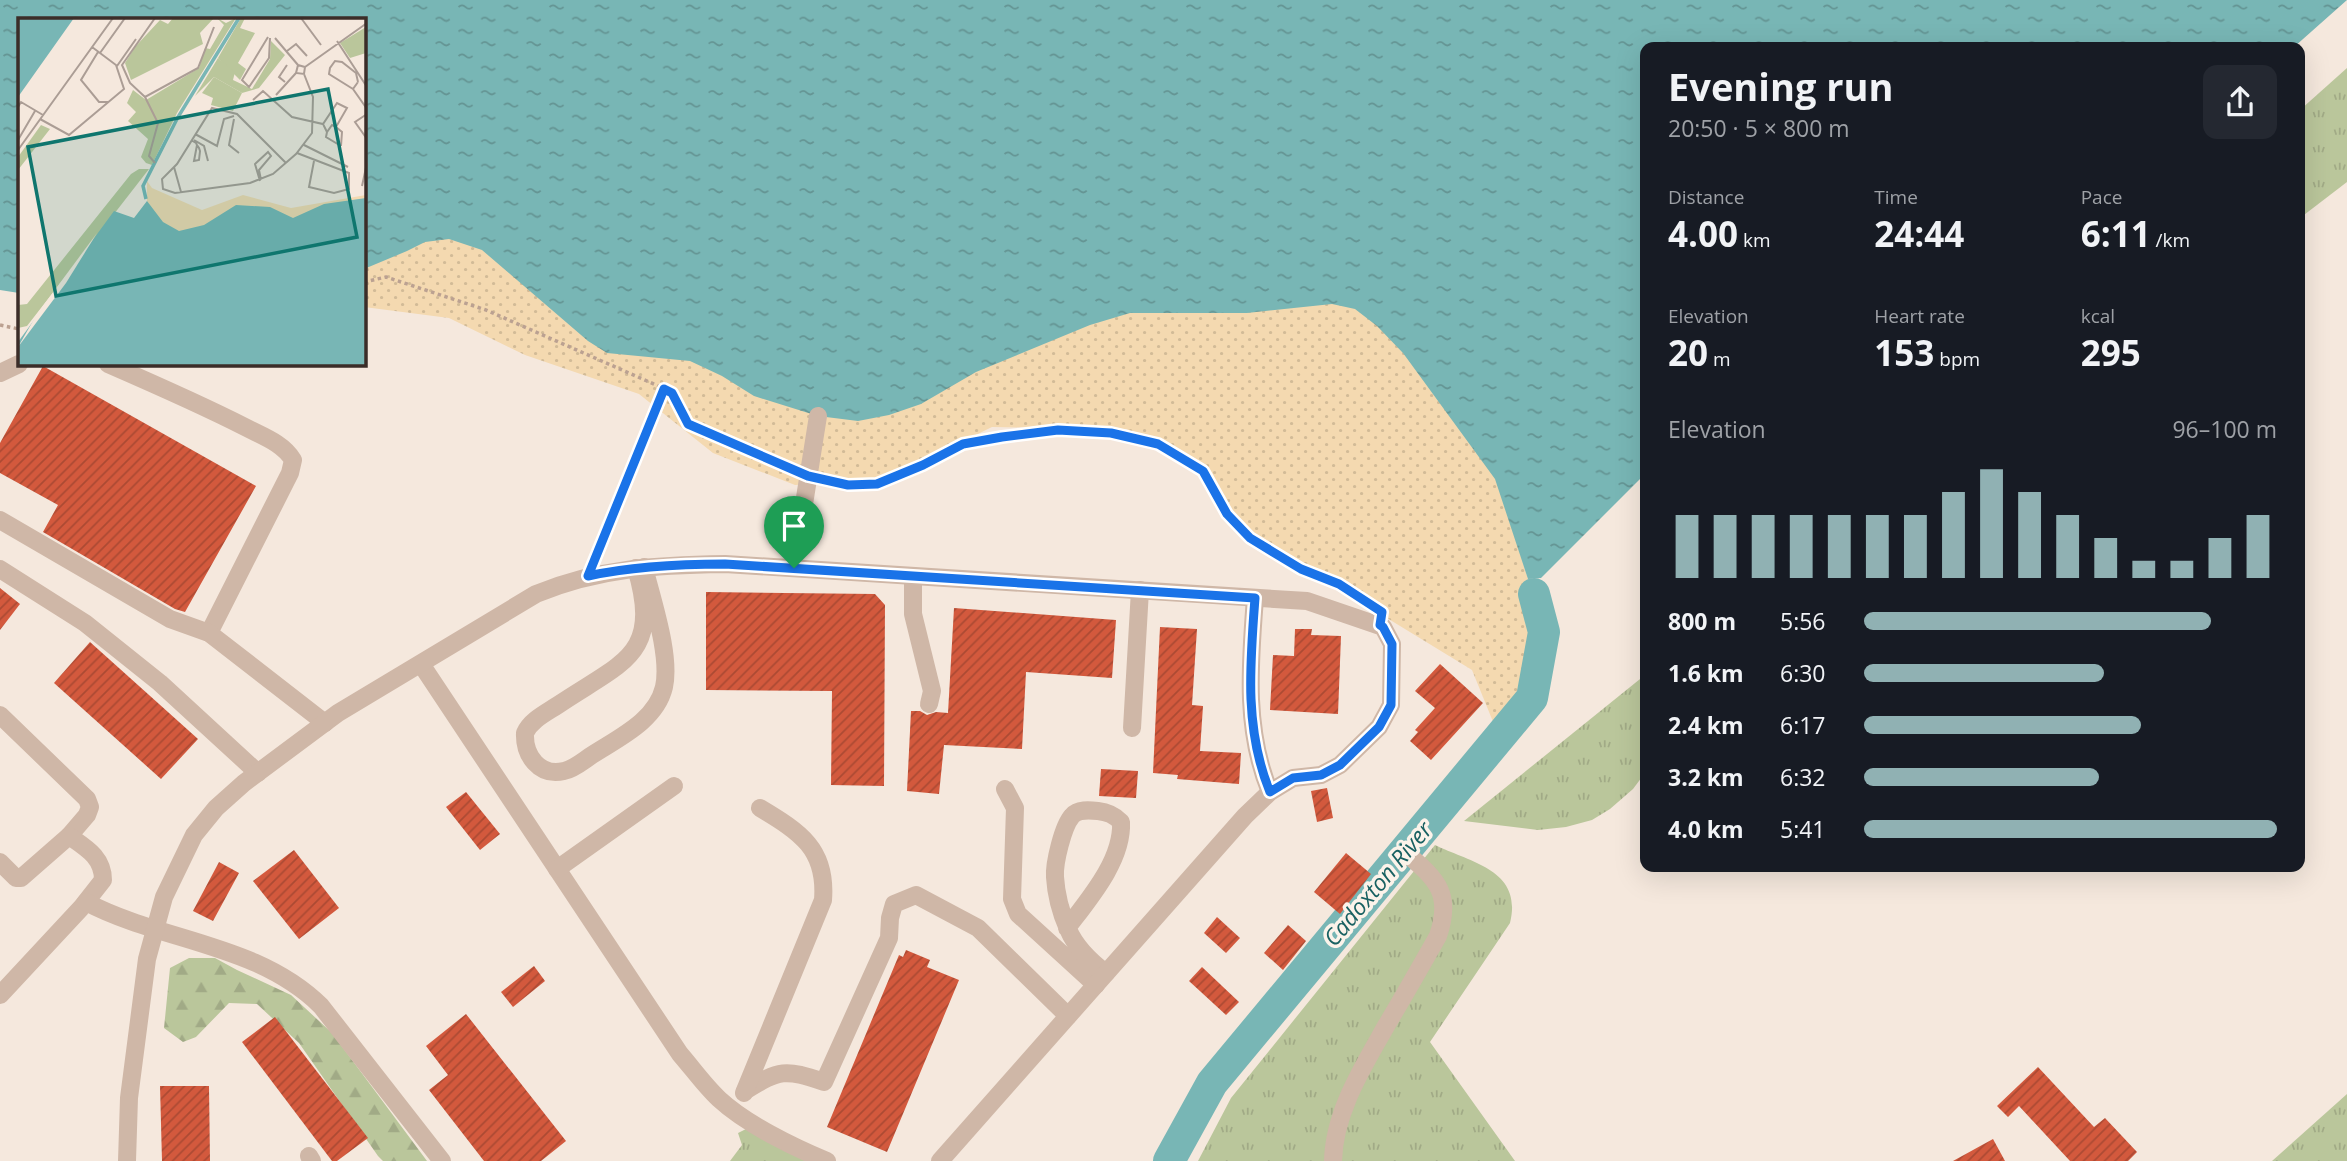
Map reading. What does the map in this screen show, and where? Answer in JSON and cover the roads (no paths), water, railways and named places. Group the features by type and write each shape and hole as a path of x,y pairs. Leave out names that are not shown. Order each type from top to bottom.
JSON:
{"street":[{"path":"0,373 18,364"},
{"path":"113,366 204,405 276,443 288,451 293,460 290,473 209,633"},
{"path":"806,491 818,416"},
{"path":"0,520 170,619 209,633 325,723"},
{"path":"127,1161 127,1121 143,979 154,929 170,881 194,835 230,794 325,723 536,594 588,576 640,567 725,564 1307,601 1383,627 1392,644 1391,705 1379,727 1340,765 1321,775 1293,778 1270,792 1245,816 940,1161"},
{"path":"640,567 665,657 665,679 659,699 654,709 633,728 570,769 556,772 540,767 533,763 526,748 525,733 528,726 628,657 639,643 645,626 640,567"},
{"path":"0,569 85,623 160,683 258,773"},
{"path":"914,576 913,614 932,691 929,704"},
{"path":"1132,728 1140,590"},
{"path":"1255,598 1250,680 1251,712 1258,756 1270,792"},
{"path":"421,664 680,1054 718,1099 736,1113 797,1148 827,1161"},
{"path":"0,715 87,799 90,807 87,815 69,836 21,878 16,878 0,862"},
{"path":"557,869 674,786"},
{"path":"1005,789 1015,808 1012,899 1018,914 1101,979"},
{"path":"736,1113 823,900 824,881 818,856 793,828 760,808"},
{"path":"1067,928 1090,899 1120,844 1121,822 1114,814 1087,810 1073,814 1066,825 1054,876 1067,928 1101,979"},
{"path":"0,995 103,880 101,864 94,855 69,836"},
{"path":"1333,1161 1333,1149 1345,1104 1438,936 1444,918 1443,895 1431,874 1407,854"},
{"path":"746,1091 771,1074 793,1072 824,1082 889,938 894,904 916,895 978,928 1068,1016"},
{"path":"86,902 107,913 260,964 313,998 442,1161"}],"water":[{"path":"0,0 2347,0 2347,45 2305,47 2305,42 1640,42 1640,479 1541,578 1528,579 1495,479 1403,353 1377,326 1355,309 1332,304 1247,313 1130,313 1090,325 976,372 921,404 889,415 858,421 818,416 754,396 722,376 690,361 607,353 588,341 482,250 449,239 425,242 366,268 366,18 18,18 18,293 0,290"}],"waterway":[{"name":"Cadoxton River","path":"1169,1161 1212,1083 1532,698 1544,632 1534,594"}]}
